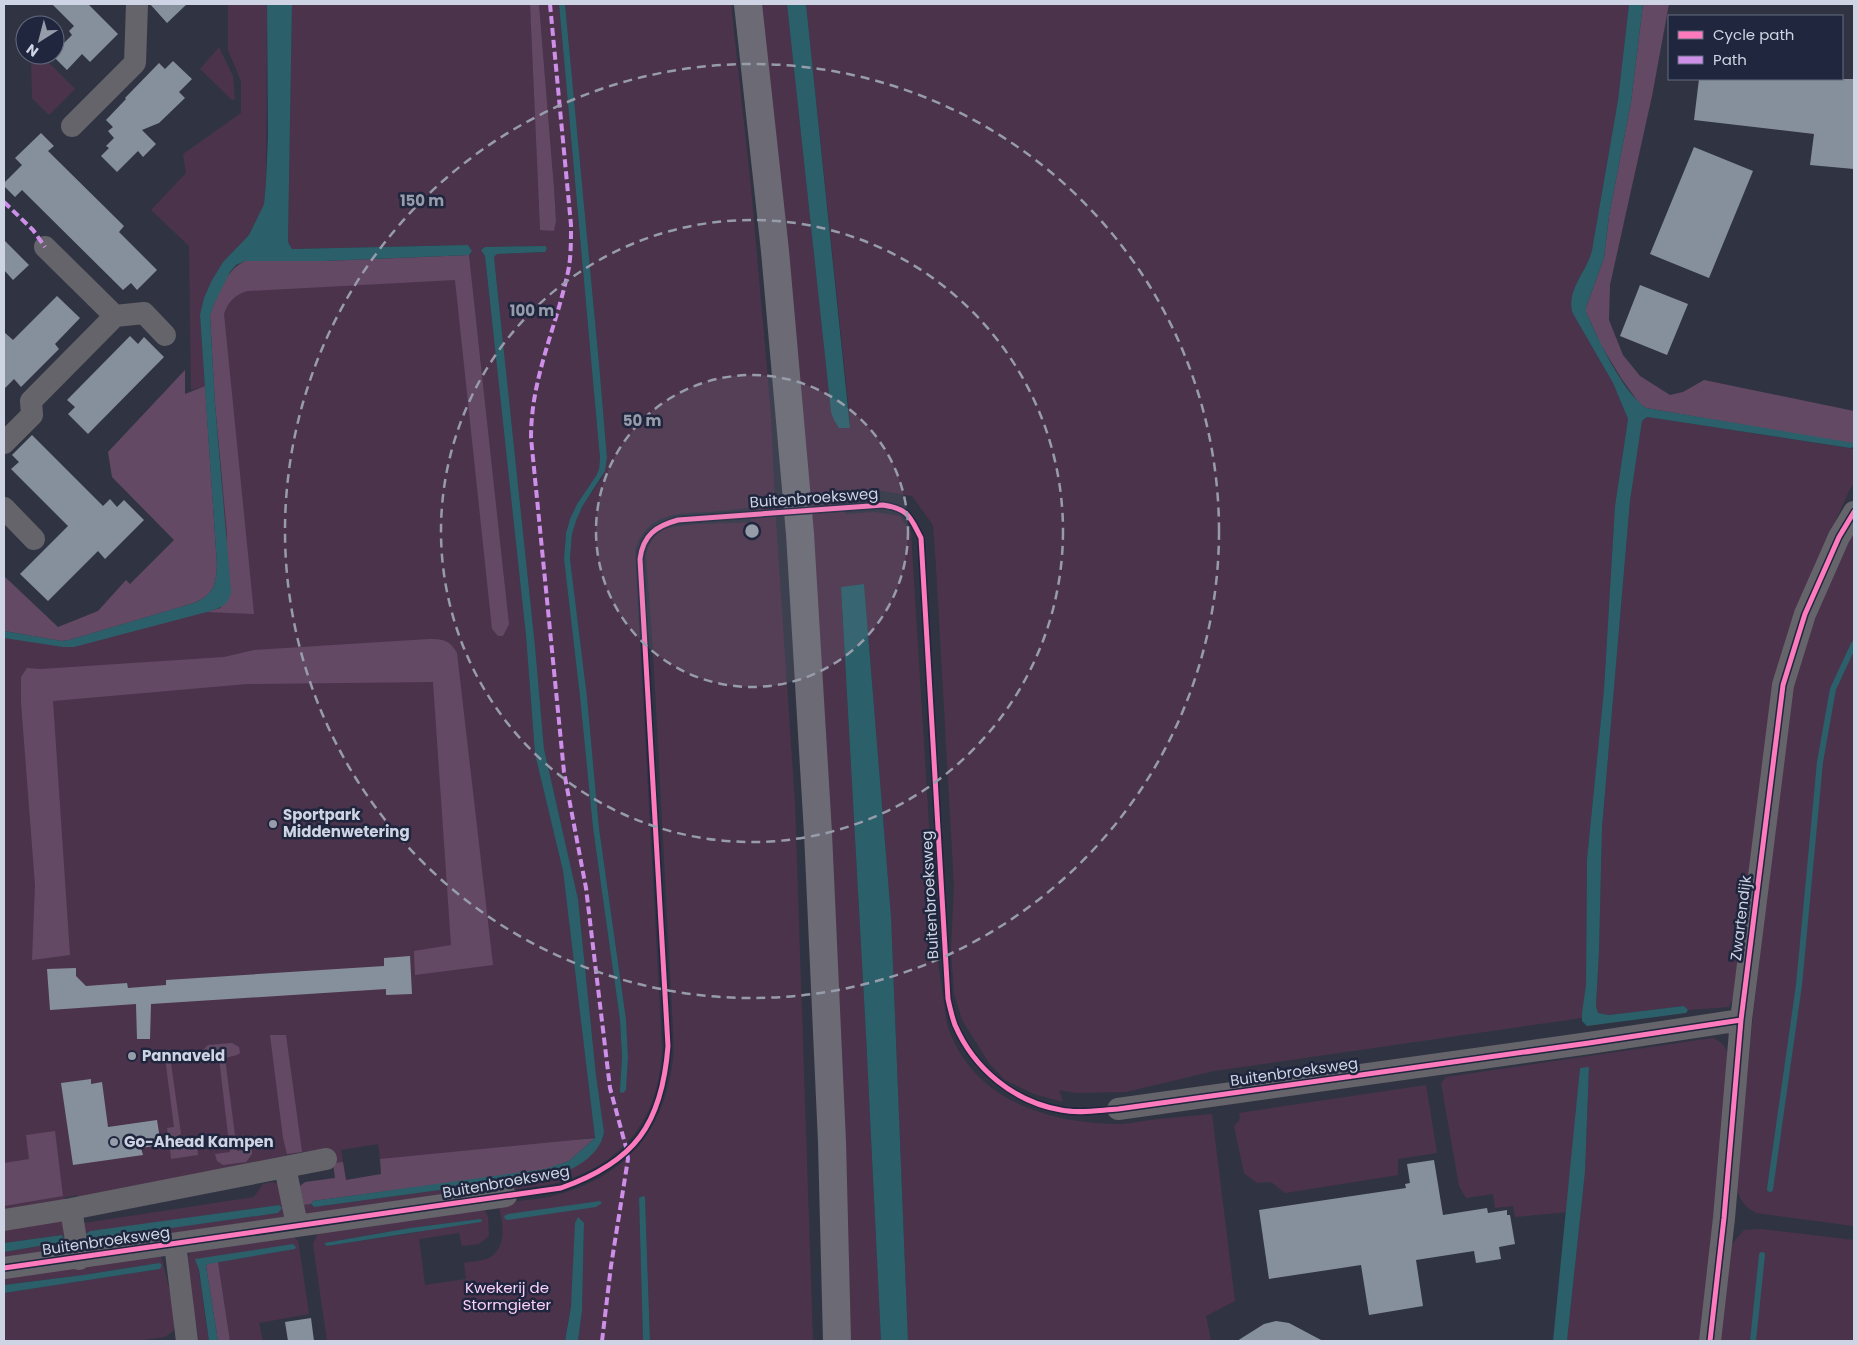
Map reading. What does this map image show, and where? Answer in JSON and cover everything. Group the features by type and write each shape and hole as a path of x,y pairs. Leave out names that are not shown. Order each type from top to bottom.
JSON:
{"highway":[{"path":"736,4 762,252 786,537 806,846 820,1144 824,1341"},
{"path":"748,4 775,251 800,534 818,833 832,1132 837,1341"}],"street":[{"path":"72,126 135,63 136,4"},
{"path":"45,247 115,316"},
{"path":"4,443 32,414 31,402 115,316 144,313 165,335"},
{"path":"4,508 34,539"},
{"name":"Zwartendijk","path":"1710,1341 1724,1218 1741,1020 1783,685 1804,614 1839,537 1854,512"},
{"name":"Buitenbroeksweg","path":"1118,1109 1560,1048 1741,1020"},
{"path":"4,1220 326,1160"},
{"path":"285,1167 297,1225"},
{"name":"Buitenbroeksweg","path":"4,1268 79,1259 297,1225 506,1196"},
{"name":"Buitenbroeksweg","path":"71,1208 79,1259"},
{"name":"Buitenbroeksweg","path":"175,1244 187,1341"}],"green space":[{"path":"228,4 267,4 266,182 264,204 249,235 223,262 204,298 200,315 205,386 191,390 189,246 151,210 186,173 183,154 241,113 241,81 228,50"},
{"name":"Kwekerij de Stormgieter","path":"292,4 530,4 540,229 554,231 556,221 554,188 539,4 559,4 600,459 596,476 577,504 570,519 566,533 564,559 593,828 620,1020 622,1057 620,1089 626,1090 628,1058 626,1019 599,828 587,697 570,559 572,534 576,521 582,507 601,479 607,458 565,4 731,4 751,188 771,414 775,505 795,804 813,1341 650,1341 645,1198 643,1196 639,1198 643,1341 578,1341 582,1310 584,1223 565,1341 327,1341 313,1244 320,1229 481,1206 488,1216 489,1236 479,1244 462,1246 459,1233 419,1239 425,1285 466,1279 464,1263 489,1258 497,1251 500,1245 503,1232 499,1206 503,1203 539,1199 560,1194 586,1185 608,1173 627,1158 655,1122 671,1075 674,1048 653,652 646,556 651,541 663,530 692,524 751,522 750,508 686,513 664,518 655,522 647,529 640,538 635,551 662,1046 660,1072 654,1096 645,1117 633,1135 618,1151 600,1165 578,1176 553,1184 312,1219 306,1217 304,1205 311,1204 313,1207 559,1174 568,1171 603,1139 604,1132 596,1075 578,899 544,749 494,257 497,254 545,252 545,246 485,247 482,251 485,256 526,636 535,754 563,871 595,1137 386,1169 384,1159 380,1159 378,1144 341,1150 343,1162 333,1163 330,1150 302,1152 79,1200 77,1195 64,1198 64,1203 4,1213 4,635 20,636 224,599 219,304 258,273 465,268 509,624 469,255 472,251 468,245 292,249 288,242","holes":["481,1219 413,1233 327,1246 324,1243 410,1228"]},
{"path":"759,4 787,4 831,412 849,428 850,420 806,4 1629,4 1618,100 1592,250 1572,295 1571,303 1572,312 1613,383 1628,419 1615,506 1604,689 1587,859 1586,985 1582,1018 1214,1071 1126,1092 1076,1093 1059,1090 1063,1102 1034,1094 1005,1080 989,1063 962,1020 954,993 951,950 954,886 933,525 912,496 876,490 842,493 845,514 875,512 900,516 911,533 937,956 947,1024 958,1050 974,1072 993,1089 1016,1102 1040,1112 1066,1119 1121,1124 1212,1114 1235,1301 1206,1316 1211,1341 908,1341 891,916 864,584 841,588 881,1341 842,1341"},
{"path":"219,47 233,76 235,100 231,99 200,69"},
{"path":"31,65 51,65 75,89 49,115 32,98"},
{"path":"1647,417 1854,449 1854,484 1818,559 1792,626 1742,979 1729,1007 1688,1010 1684,1006 1609,1015 1598,1013 1596,1006 1602,828 1630,501 1642,421"},
{"path":"1854,531 1854,1226 1756,1213 1743,1202 1736,1186 1751,1035 1792,676 1799,649"},
{"path":"1713,1038 1724,1046 1730,1066 1700,1341 1567,1341 1585,1172 1589,1068 1580,1068 1567,1212 1515,1217 1513,1206 1495,1208 1493,1194 1466,1198 1459,1186 1441,1083 1446,1077"},
{"path":"1426,1085 1437,1153 1398,1159 1398,1175 1285,1193 1271,1182 1257,1183 1244,1173 1234,1126 1240,1119 1239,1113"},
{"path":"273,1182 280,1185 287,1216 82,1252 78,1224 254,1197 263,1184","holes":["281,1206 278,1213 87,1238 90,1232"]},
{"path":"70,1218 74,1252 4,1262 4,1252 63,1242 64,1239 62,1235 4,1243 4,1229"},
{"path":"1760,1229 1854,1240 1854,1341 1719,1341 1732,1244 1744,1230"},
{"path":"293,1236 298,1241 309,1314 259,1323 263,1341 230,1341 218,1262 294,1249 197,1259 209,1341 199,1341 186,1268 186,1259 193,1250"},
{"path":"161,1256 177,1320 173,1331 165,1337 135,1341 4,1341 4,1293 160,1269 159,1263 4,1285 4,1273"}],"shaded area":[{"path":"530,4 539,4 554,188 556,221 554,231 540,230"},
{"path":"1643,4 1669,4 1652,96 1610,285 1609,320 1623,355 1640,376 1670,395 1683,392 1704,380 1854,411 1854,444 1646,408 1639,403 1621,378 1601,345 1586,312 1586,307 1604,258 1609,216 1631,102"},
{"path":"469,255 509,624 503,636 498,636 492,629 455,280 248,291 239,294 230,302 224,314 254,614 207,612 221,608 227,533 215,404 210,316 218,293 227,277 238,265 245,261 324,261"},
{"path":"185,370 185,394 205,386 217,565 216,579 212,589 205,597 194,603 69,640 62,641 4,631 4,576 58,627 98,611 126,580 130,584 174,540 112,477 108,452"},
{"path":"429,639 446,641 452,645 457,653 493,965 415,975 414,951 451,945 433,682 247,684 53,701 70,955 32,960 35,885 21,702 21,677 27,668 41,669 224,657 254,650"},
{"path":"270,1035 286,1035 302,1152 287,1154 283,1138"},
{"path":"232,1043 239,1047 240,1053 225,1058 237,1151 252,1149 252,1154 246,1162 223,1165 217,1161 215,1154 230,1152 219,1058 206,1060 203,1057 203,1050 208,1045"},
{"path":"169,1049 181,1134 169,1142 167,1128 174,1127 164,1050"},
{"path":"55,1131 63,1196 4,1206 4,1163 29,1159 26,1135"},
{"path":"595,1138 569,1161 545,1170 313,1201 311,1204 304,1205 300,1186 305,1182 335,1178 333,1163 343,1162 346,1180 381,1174 380,1159"},
{"path":"181,1139 183,1148 197,1146 198,1155 171,1159 170,1147"},
{"path":"218,1262 230,1341 218,1341 206,1266 209,1263"}],"water":[{"path":"267,4 292,4 288,242 292,249 468,245 472,251 469,255 324,261 245,261 236,265 230,272 210,316 230,597 220,608 74,647 4,638 4,631 62,641 69,640 194,603 205,597 212,589 216,579 217,565 200,315 204,298 211,282 223,262 249,235 264,204 268,135"},
{"path":"559,4 565,4 607,458 605,471 582,507 576,521 572,534 570,559 587,697 599,828 626,1019 628,1058 626,1090 623,1093 620,1092 622,1057 620,1020 593,828 564,559 566,533 570,519 577,504 596,476 600,459"},
{"path":"787,4 806,4 850,428 839,428 831,412"},
{"path":"1629,4 1643,4 1631,102 1609,216 1604,258 1586,307 1586,312 1604,350 1628,390 1646,408 1854,443 1854,447 1850,448 1647,417 1642,421 1630,501 1602,828 1596,1006 1598,1013 1609,1015 1684,1006 1688,1010 1686,1013 1587,1026 1582,1021 1582,1013 1586,985 1587,859 1604,689 1615,506 1628,419 1613,383 1572,312 1571,303 1572,295 1592,250 1618,100"},
{"path":"545,246 547,248 545,252 497,254 494,257 544,749 578,899 596,1075 604,1132 598,1147 588,1159 574,1168 559,1174 314,1207 311,1204 313,1201 545,1169 569,1161 595,1138 563,871 535,754 526,636 485,256 481,250 485,247"},
{"path":"864,584 891,916 908,1341 881,1341 841,587"},
{"path":"1589,1067 1585,1172 1567,1341 1553,1341 1580,1068"},
{"path":"645,1197 650,1341 643,1341 639,1198"},
{"path":"600,1201 602,1203 596,1207 508,1220 504,1216 508,1214"},
{"path":"279,1205 282,1208 278,1213 101,1238 87,1238 86,1234 90,1231"},
{"path":"578,1217 584,1223 582,1311 578,1341 565,1341 571,1306 575,1223"},
{"path":"482,1220 481,1222 327,1246 324,1243 410,1228"},
{"path":"62,1235 63,1242 4,1252 4,1243"},
{"path":"293,1244 296,1247 295,1249 208,1264 206,1266 218,1341 209,1341 199,1270 195,1259"},
{"path":"159,1263 162,1265 160,1269 4,1293 4,1285"}],"building":[{"path":"52,4 88,4 118,34 90,62 82,54 67,70 62,65 65,65 65,42 72,35 69,31 74,26"},
{"path":"150,4 187,4 167,23"},
{"path":"173,61 192,79 179,92 185,98 159,123 142,130 156,144 143,157 138,151 117,172 101,156 109,148 106,146 114,138 108,131 113,127 106,120 159,63 165,69"},
{"path":"1854,79 1854,169 1810,165 1814,134 1694,120 1699,80"},
{"path":"41,133 54,146 48,151 124,226 119,232 157,270 137,290 131,283 123,290 22,190 15,197 4,186 4,183 22,165 15,158"},
{"path":"1694,147 1753,171 1709,278 1650,254"},
{"path":"4,240 29,265 13,280 4,270"},
{"path":"1640,285 1688,304 1667,355 1620,336"},
{"path":"57,296 80,318 55,344 59,349 21,387 14,379 4,389 4,332 13,340"},
{"path":"130,336 138,344 144,337 164,357 88,434 68,414 75,407 67,400"},
{"path":"32,435 103,506 110,499 117,507 124,500 144,520 105,559 98,551 48,601 20,574 68,526 11,469 19,462 12,455"},
{"path":"410,956 412,994 386,995 386,989 151,1004 150,1039 137,1039 136,1004 50,1010 47,969 76,968 76,976 86,986 127,983 128,988 166,985 166,980 384,966 384,958"},
{"path":"91,1079 91,1084 102,1082 108,1127 157,1120 161,1145 141,1148 143,1155 73,1165 61,1083"},
{"path":"1434,1160 1443,1215 1487,1208 1488,1213 1507,1210 1507,1215 1510,1215 1515,1244 1499,1247 1501,1259 1476,1263 1474,1251 1416,1260 1423,1306 1369,1315 1361,1265 1269,1279 1259,1210 1406,1188 1405,1184 1410,1183 1407,1164"},
{"path":"311,1318 314,1341 288,1341 285,1322"},
{"path":"1276,1321 1289,1323 1323,1341 1237,1341 1264,1324"}],"waterway":[{"path":"1770,1189 1799,985 1820,762 1833,689 1854,644"},
{"path":"1753,1341 1762,1255"}],"marked path":[{"path":"550,4 571,225 571,246 564,289 535,394 531,438 564,772 586,888 610,1088 628,1159 611,1266 602,1341"},
{"path":"4,202 33,230 45,247"}],"cycle path":[{"path":"4,1268 561,1188 587,1178 608,1166 626,1152 640,1137 651,1118 659,1097 665,1073 668,1046 640,559 644,544 652,533 663,525 678,520 883,505 898,509 911,519 921,538 948,999 955,1025 973,1056 998,1081 1027,1100 1068,1111 1082,1112 1118,1109 1741,1020"},
{"path":"1710,1341 1724,1218 1741,1020 1783,685 1805,614 1839,537 1854,512"}],"place":[{"name":"Sportpark Middenwetering","path":"273,824"},
{"name":"Pannaveld","path":"132,1056"},
{"name":"Go-Ahead Kampen","path":"114,1142"}]}
